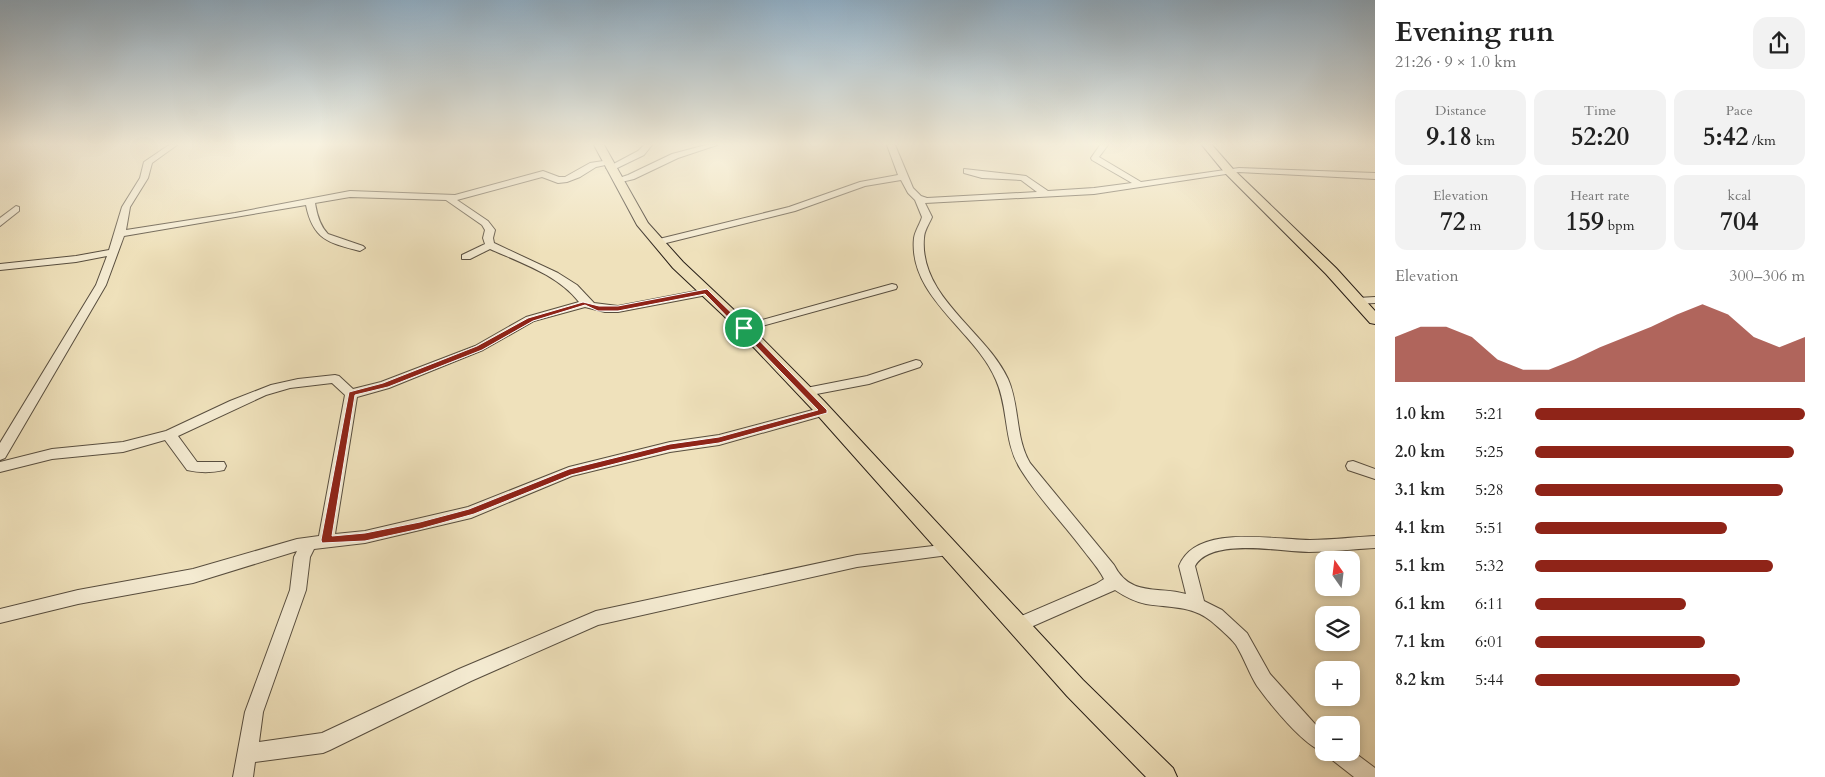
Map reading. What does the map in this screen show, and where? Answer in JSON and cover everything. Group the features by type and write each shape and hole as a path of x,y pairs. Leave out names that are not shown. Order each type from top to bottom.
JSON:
{"main road":[{"path":"618,181 643,225 658,242 806,392 1075,688 1164,777"},
{"path":"1240,181 1295,234 1375,320"}],"street":[{"path":"0,455 101,285 120,234 126,207 142,181"},
{"path":"120,234 235,216 310,201 363,194 450,199 516,181"},
{"path":"658,242 792,209 863,184 879,181"},
{"path":"905,181 909,191 919,200 927,217 919,237 919,251 927,278 940,300 976,339 998,371 1006,387 1016,445 1021,459 1035,480 1108,570 1112,579 1131,592 1145,598 1183,600 1196,605 1231,627 1241,638 1264,680 1315,737"},
{"path":"1028,181 1045,193"},
{"path":"1135,181 1141,185"},
{"path":"919,200 1094,191 1165,181"},
{"path":"450,199 485,222 490,230 488,238 490,245 554,275 573,287 586,303 598,309 618,309 707,292"},
{"path":"310,201 315,222 325,236 360,248"},
{"path":"0,223 16,210"},
{"path":"466,257 490,245"},
{"path":"0,266 76,259 114,252"},
{"path":"744,328 892,287"},
{"path":"1358,301 1375,300"},
{"path":"352,394 385,385 479,348 530,319 586,303"},
{"path":"806,392 869,380 916,364"},
{"path":"0,468 52,454 123,447 169,435 249,398 275,388 303,382 336,380 352,394"},
{"path":"243,777 254,712 298,590 302,557 318,541 352,394"},
{"path":"0,616 78,597 193,576 318,541 365,537 420,525 471,512 569,472 670,447 719,440 824,412"},
{"path":"169,435 192,466 202,468 220,466"},
{"path":"1353,466 1375,474"},
{"path":"1196,605 1186,566 1188,559 1203,550 1245,540 1311,546 1375,542"},
{"path":"247,753 323,743 464,675 596,618 857,561 950,550"},
{"path":"1018,625 1102,589 1111,584 1112,579"},
{"path":"1350,761 1370,777"}],"route":[{"path":"707,292 744,328 824,412 719,440 670,447 569,472 471,512 386,533 365,537 326,540 352,394 385,385 479,348 530,319 586,303 598,309 618,309 707,292"}]}
